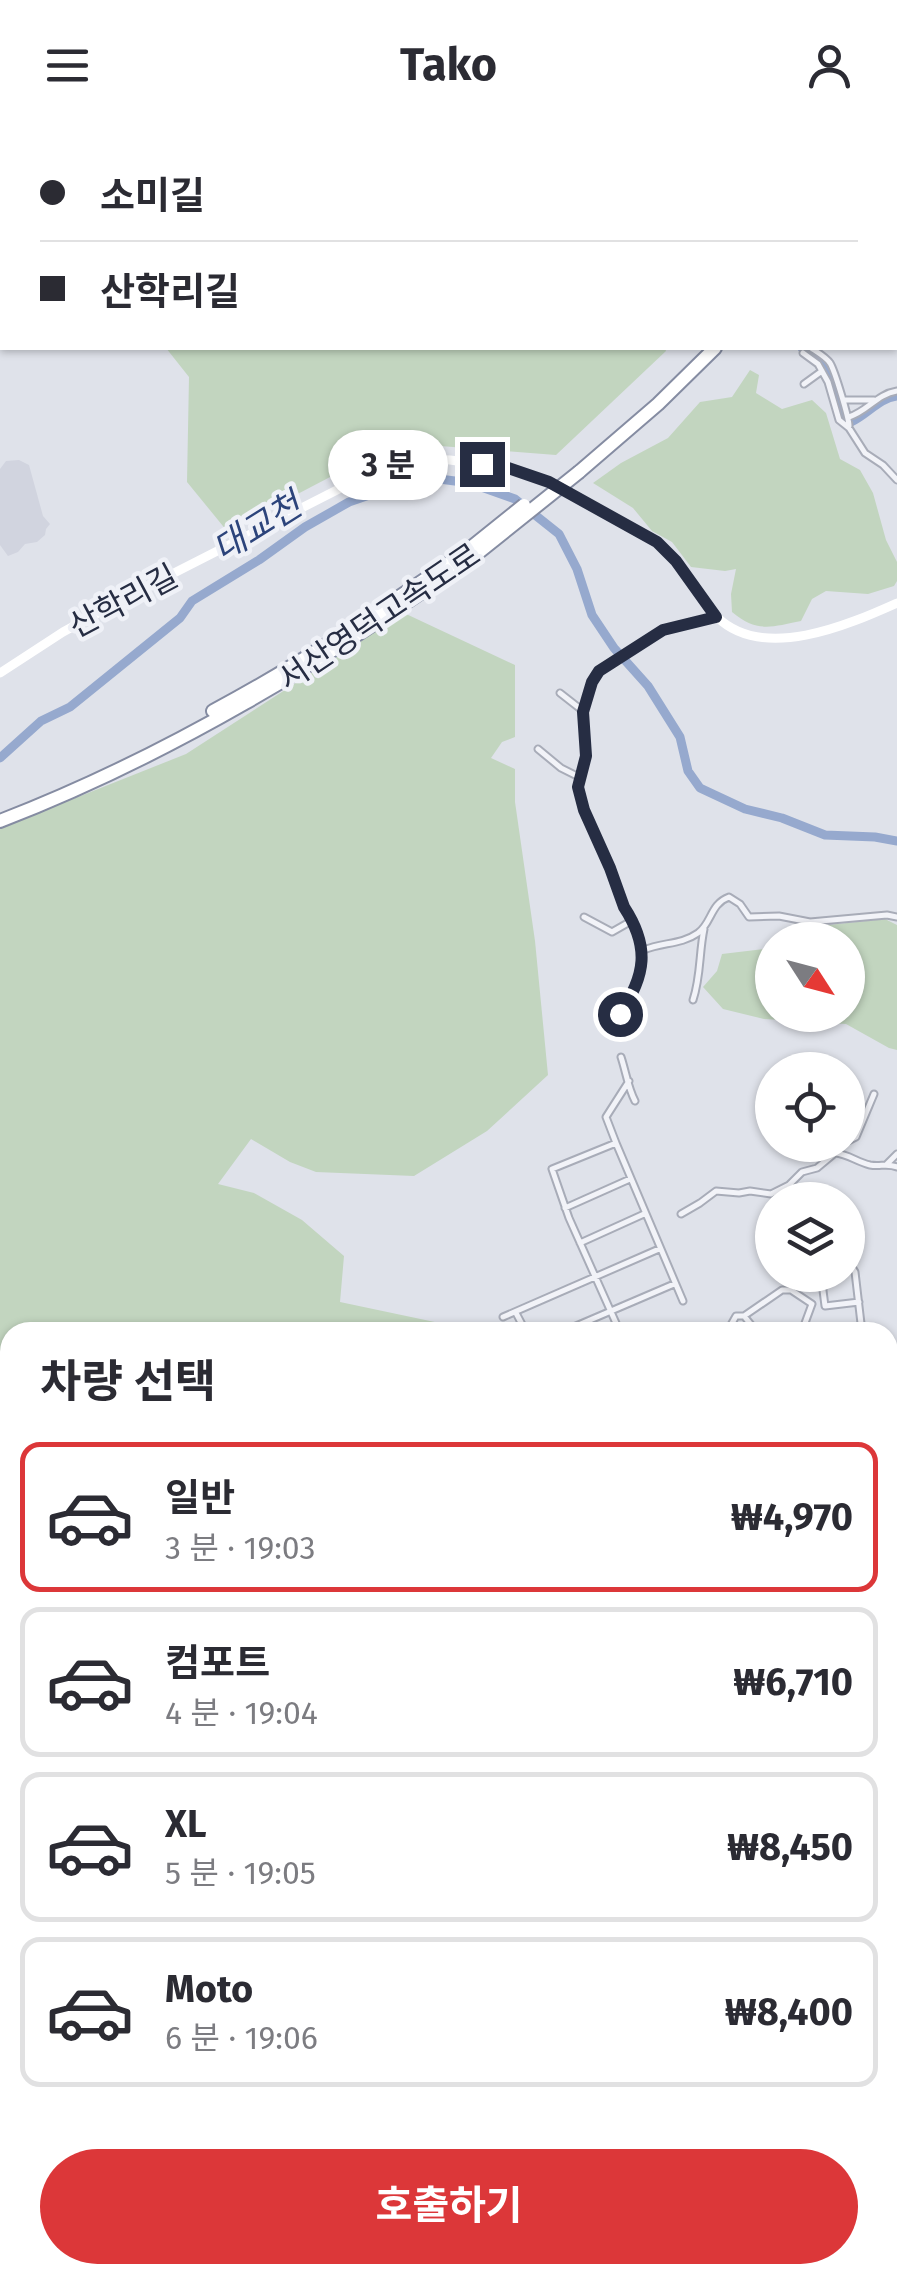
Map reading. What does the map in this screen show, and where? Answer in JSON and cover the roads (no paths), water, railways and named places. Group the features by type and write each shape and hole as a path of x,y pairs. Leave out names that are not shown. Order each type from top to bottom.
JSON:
{"highway":[{"name":"서산영덕고속도로","path":"576,470 700,350"},
{"name":"서산영덕고속도로","path":"0,818 130,764 260,697 372,627 658,404 712,350"}],"main road":[{"name":"산학리길","path":"0,674 63,632 132,594 360,477 412,459 508,468 558,486 657,542 676,561 716,617"},
{"path":"716,617 747,634 785,638 816,633 897,603"}],"street":[{"path":"812,350 830,364 850,417 849,428"},
{"path":"804,352 828,382 838,420 849,428 865,453 884,465 897,480"},
{"path":"804,384 830,364"},
{"path":"850,417 862,413 885,393 897,391"},
{"path":"843,400 874,400"},
{"path":"620,1014 641,972 644,950 584,810 578,787 586,756 583,712 599,671 655,635 716,617"},
{"path":"560,692 583,712"},
{"path":"538,749 578,778"},
{"path":"693,1000 700,979 704,929 720,900 729,897 740,904 749,918 779,916 810,922 897,917"},
{"path":"584,917 612,932 644,917"},
{"path":"644,950 687,940 704,929"},
{"path":"620,1058 635,1101"},
{"path":"629,1080 606,1117 683,1301"},
{"path":"865,1116 874,1094"},
{"path":"615,1322 552,1169 616,1143"},
{"path":"887,1164 897,1154"},
{"path":"681,1214 716,1191 771,1194 824,1162"},
{"path":"862,1162 897,1167"},
{"path":"565,1208 630,1180"},
{"path":"580,1244 644,1214"},
{"path":"503,1317 659,1248"},
{"path":"585,1322 674,1284"},
{"path":"733,1322 736,1316 744,1316 782,1290 790,1290 812,1304 859,1302"},
{"path":"823,1292 825,1306"},
{"path":"858,1292 861,1322"},
{"path":"806,1322 812,1304"},
{"path":"516,1312 521,1322"},
{"path":"744,1316 748,1322"}],"waterway":[{"path":"805,350 824,363 845,419 851,422 897,396"},
{"name":"대교천","path":"0,758 41,721 70,707 180,618 192,601 305,527 409,475 470,483 515,499 559,534 577,569 592,615 614,648 648,686 680,737 688,771 700,788 745,809 825,835 897,841"}]}
